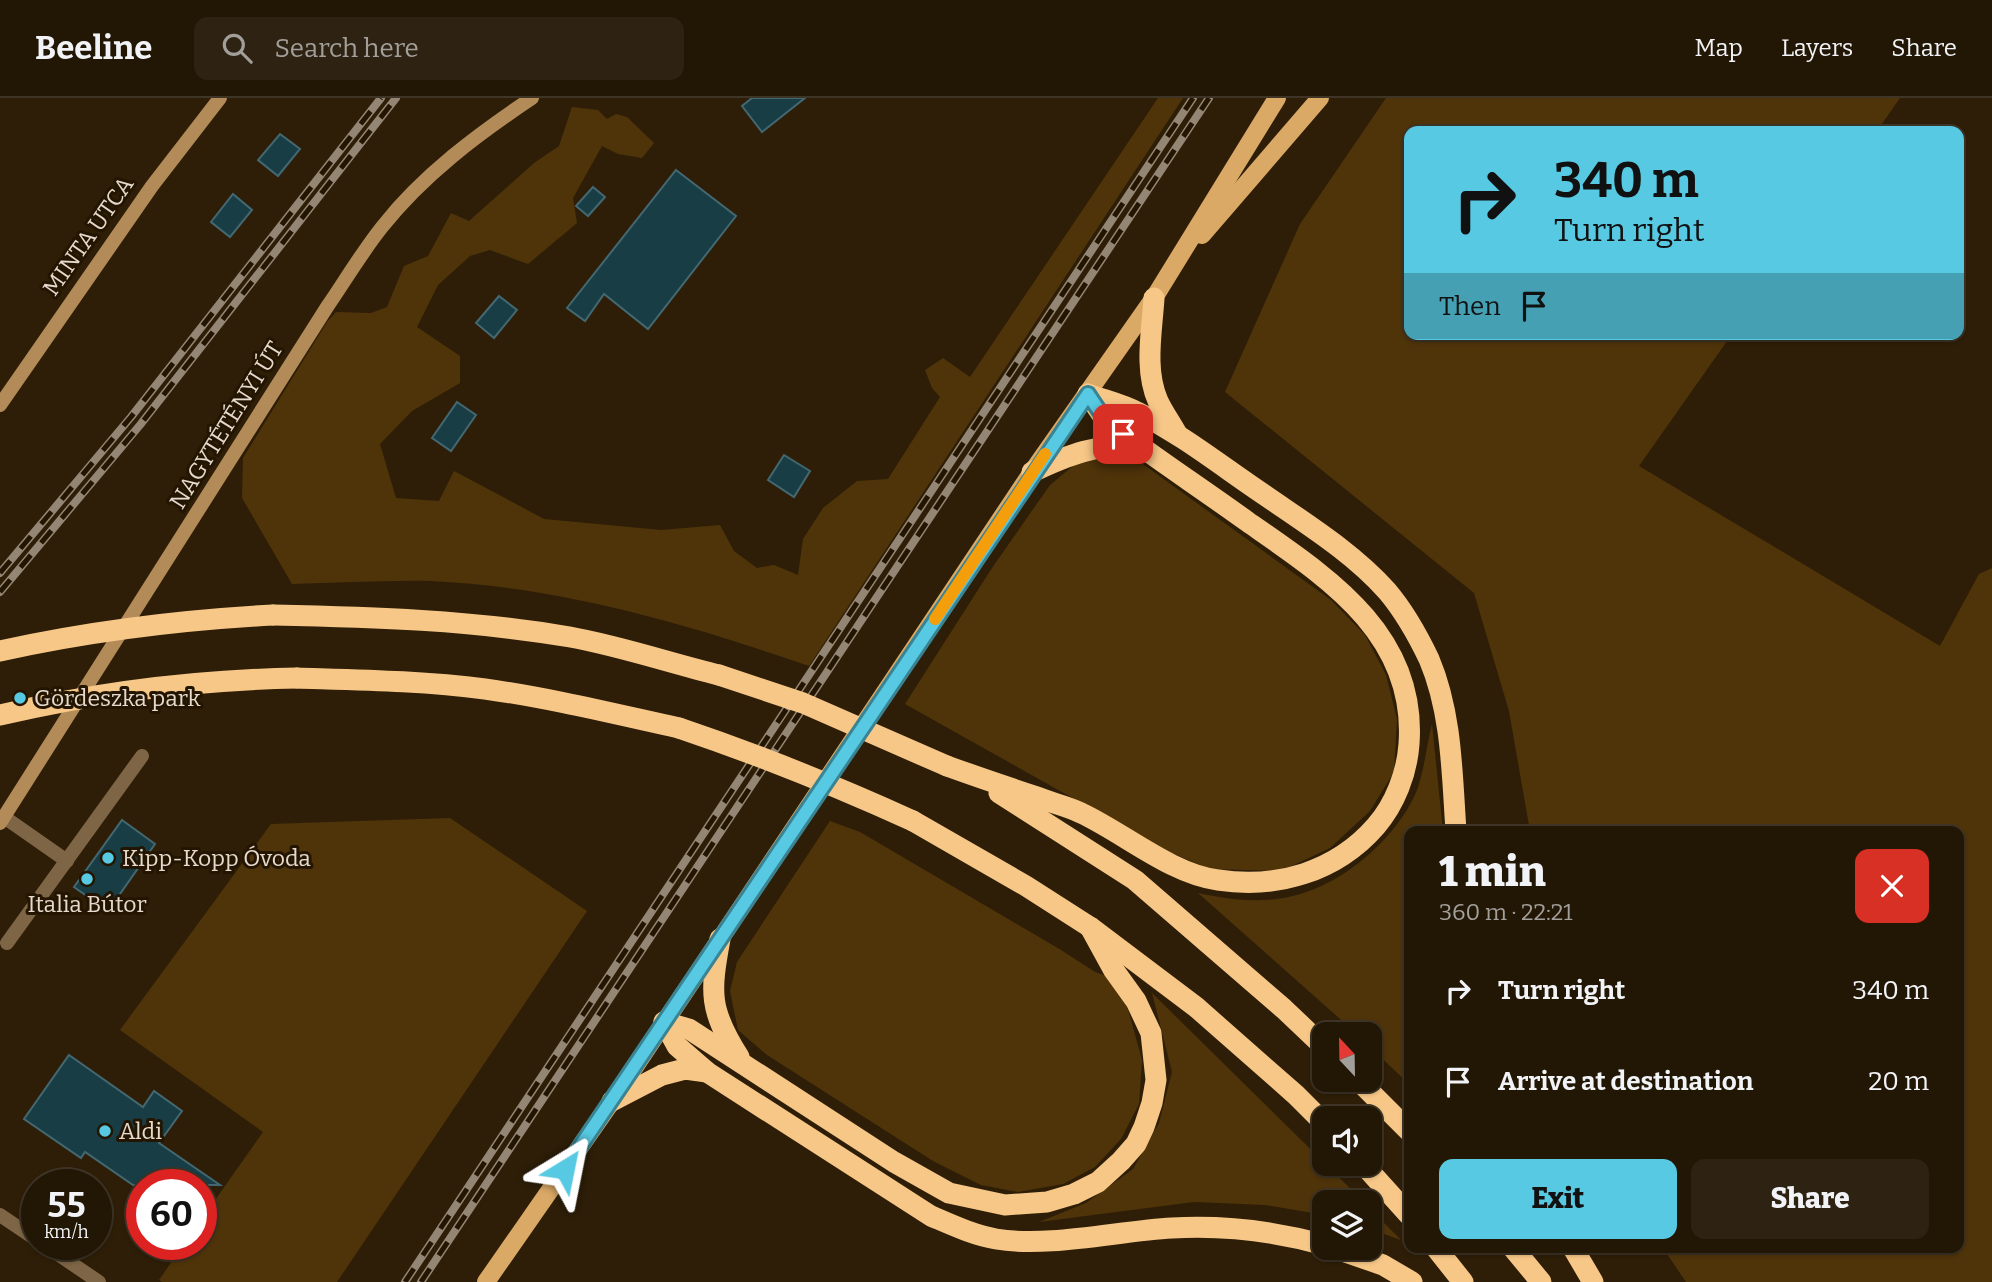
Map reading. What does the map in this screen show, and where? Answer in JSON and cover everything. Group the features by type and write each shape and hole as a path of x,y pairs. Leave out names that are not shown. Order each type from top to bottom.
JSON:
{"highway":[{"path":"1154,298 1151,377 1157,400 1178,436"},
{"path":"1088,394 1136,412 1178,436 1312,527 1359,564 1388,593 1404,615 1429,661 1444,706 1450,740 1457,826"},
{"path":"947,766 1081,813 1149,853 1181,868 1216,880 1261,884 1292,878 1321,868 1346,855 1376,825 1394,798 1408,762 1410,728 1407,699 1395,664 1381,636 1356,604 1321,573 1106,421 1088,394"},
{"path":"1032,472 1070,454 1099,446 1139,446"},
{"path":"0,651 100,631 163,623 273,615 403,619 511,628 574,638 719,675 803,703 947,766 1000,794 1135,880 1312,1036"},
{"path":"0,715 117,691 172,684 297,678 484,689 679,728 758,754 913,821 1026,886 1090,927 1196,1007 1312,1112"},
{"path":"664,1022 689,1029 894,1162 949,1193 1005,1205 1047,1202 1074,1194 1098,1182 1136,1144 1152,1103 1156,1080 1151,1033 1136,1001 1113,969 1090,927"},
{"path":"720,939 713,976 714,1010 725,1035 744,1065"},
{"path":"664,1022 677,1046 707,1072 913,1205 966,1231 997,1239 1036,1241 1170,1228 1245,1228 1312,1242"},
{"path":"612,1101 662,1075 685,1069 707,1072"},
{"path":"1370,1092 1404,1126"},
{"path":"1374,1176 1404,1209"},
{"path":"1440,1253 1463,1282"},
{"path":"1517,1253 1541,1282"},
{"path":"1576,1253 1593,1282"},
{"path":"1369,1260 1384,1265 1412,1282"}],"main road":[{"name":"MINTA UTCA","path":"0,405 152,186 220,98"},
{"name":"NAGYTÉTÉNYI ÚT","path":"2,820 327,307 382,227 418,187 452,157 533,98"},
{"path":"486,1282 612,1101 1032,472 1154,298 1277,98"},
{"path":"1166,278 1320,98"}],"street":[{"path":"7,943 142,756"},
{"name":"NAGYTÉTÉNYI ÚT","path":"2,820 66,861"},
{"path":"0,1215 21,1229"},
{"path":"67,1260 99,1282"}],"shaded area":[{"path":"1158,98 1183,98 809,666 670,622 576,599 528,591 431,581 292,584 242,498 243,458 327,322 336,312 371,313 387,307 404,266 428,256 451,213 469,221 534,163 559,146 572,107 598,110 607,119 616,114 627,117 654,143 642,158 618,154 602,146 573,198 577,223 528,264 490,250 470,256 438,285 417,327 460,356 460,383 412,411 380,444 396,498 439,501 454,471 544,519 661,530 720,525 734,551 757,568 774,565 798,575 803,539 823,508 857,481 888,479 940,397 932,388 925,370 943,358 970,377"},
{"path":"1386,98 1900,98 1880,126 1404,126 1404,340 1728,340 1639,466 1940,646 1979,574 1992,568 1992,1282 1686,1282 1666,1253 1964,1253 1964,826 1529,826 1509,711 1474,593 1225,392 1300,224"},
{"path":"1114,455 1140,462 1331,600 1365,635 1386,675 1397,719 1394,772 1370,811 1330,848 1281,871 1210,869 1169,852 905,704 992,568 1050,485 1079,461"},
{"path":"1432,724 1442,826 1404,826 1404,1079 1382,1058 1382,1022 1343,1022 1198,893 1240,900 1261,900 1283,898 1323,885 1342,875 1376,848 1404,815 1417,789"},
{"path":"450,818 587,911 337,1282 162,1282 159,1280 173,1260 217,1260 217,1197 263,1132 120,1030 271,824"},
{"path":"830,821 860,832 1095,972 1115,979 1128,1009 1142,1060 1139,1104 1121,1139 1095,1167 1063,1184 1018,1192 981,1185 933,1161 767,1055 738,1030 730,991 737,962"},
{"path":"1152,993 1312,1151 1312,1176 1338,1176 1352,1190 1312,1190 1312,1213 1265,1205 1194,1202 1039,1222 1086,1203 1133,1169 1159,1123 1172,1072"},
{"path":"1382,1221 1401,1240 1382,1233"}],"building":[{"path":"752,98 805,98 762,132 742,106"},
{"path":"280,134 300,149 278,176 258,160"},
{"path":"676,170 736,216 648,329 604,294 585,321 567,308"},
{"path":"593,187 605,197 588,216 576,206"},
{"path":"233,194 252,210 230,237 211,222"},
{"path":"499,296 517,310 494,338 476,323"},
{"path":"457,402 476,415 451,451 432,438"},
{"path":"784,455 810,471 794,497 768,480"},
{"path":"122,820 155,844 108,911 74,887"},
{"name":"Aldi","path":"69,1055 143,1107 154,1091 182,1111 159,1143 197,1169 126,1169 126,1180 85,1152 81,1158 24,1119"}],"railway":[{"path":"0,573 131,417 381,98"},
{"path":"0,592 140,425 396,98"},
{"path":"405,1282 1193,98"},
{"path":"421,1282 1209,98"}],"slow traffic":[{"path":"935,619 1045,454"}],"place":[{"name":"Gördeszka park","path":"20,698"},
{"name":"Kipp-Kopp Óvoda","path":"108,858"},
{"name":"Italia Bútor","path":"87,879"},
{"name":"Aldi","path":"105,1131"}],"route":[{"path":"565,1169 1032,472 1088,394 1106,421 1123,434"}]}
